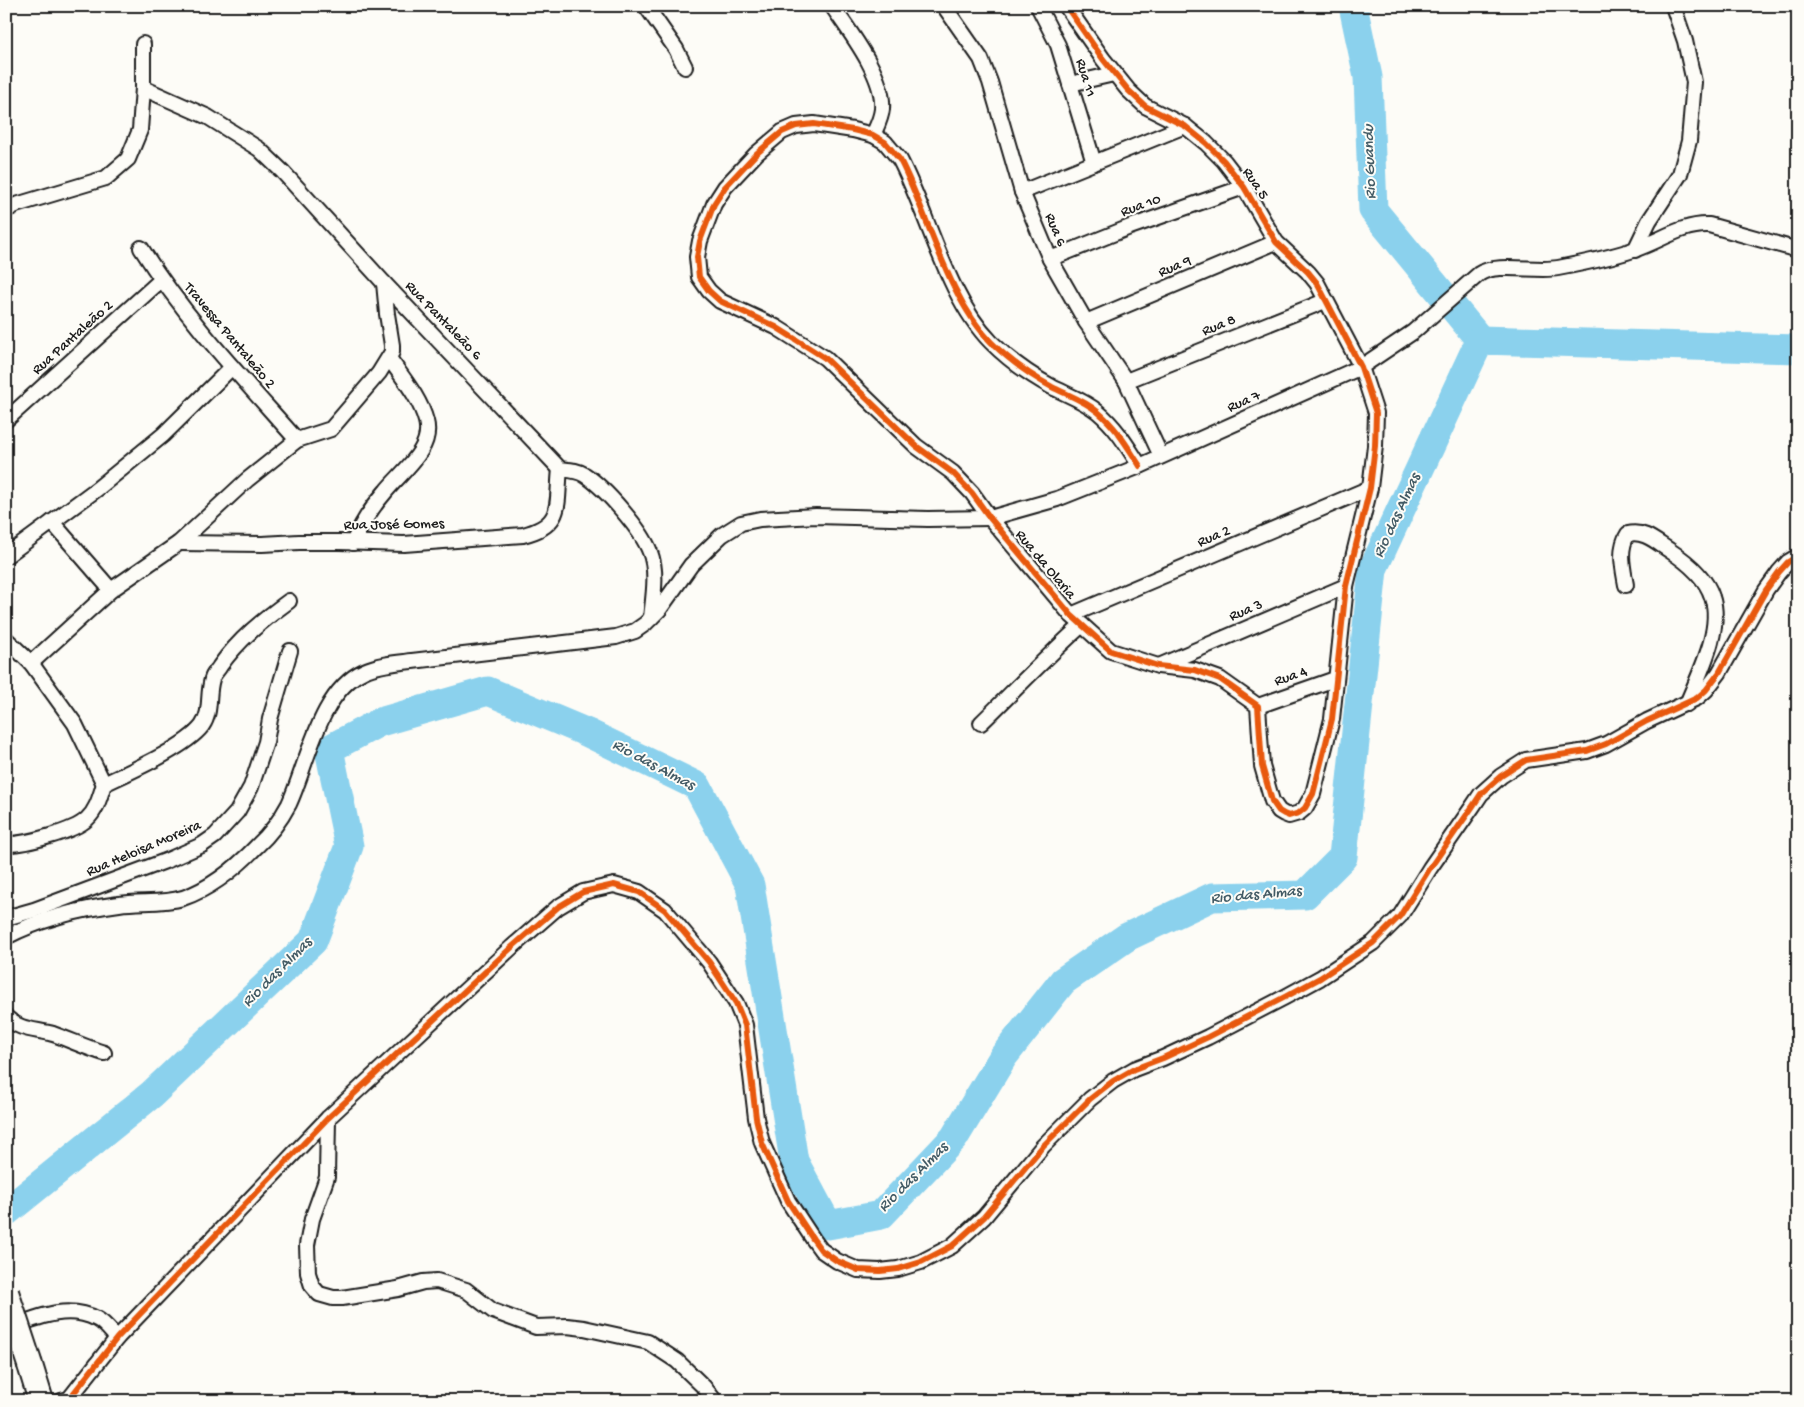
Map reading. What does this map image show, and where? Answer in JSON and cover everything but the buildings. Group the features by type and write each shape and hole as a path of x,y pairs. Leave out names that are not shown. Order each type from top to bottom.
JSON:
{"highway":[{"path":"6,1292 41,1401"}],"street":[{"path":"646,6 676,49 684,67"},
{"path":"832,6 863,52 876,80 882,108 874,135 885,142 900,160 958,294 980,330 1012,362 1097,411 1124,439 1140,466"},
{"name":"Rua 6","path":"944,6 981,59 990,82 1022,192 1050,259 1086,322 1126,381 1161,456"},
{"name":"Rua 11","path":"1038,6 1058,45 1094,163"},
{"name":"Rua 5","path":"1066,6 1114,74 1128,90 1145,106 1185,126 1224,161 1244,186 1276,242 1308,272 1316,284 1361,367 1376,412 1374,462 1370,488"},
{"path":"1635,250 1650,221 1680,174 1689,141 1694,82 1685,40 1673,6"},
{"path":"6,210 16,205 106,178 128,159 140,130 143,88 143,44"},
{"path":"1070,84 1114,74"},
{"name":"Rua Pantaleão 6","path":"143,88 208,117 259,149 283,172 384,284 560,468 576,470 592,481 611,500 644,540 653,562 654,593 651,618"},
{"name":"Rua da Olaria","path":"874,135 830,125 814,124 796,126 782,132 739,172 725,187 714,204 700,241 697,257 699,277 709,291 720,301 776,327 825,358 916,446 954,473 1071,615 1111,650 1158,666 1194,670 1220,678 1258,706"},
{"path":"1022,192 1185,126"},
{"name":"Rua 10","path":"1050,259 1130,227 1244,186"},
{"name":"Rua 7","path":"6,937 23,928 103,906 182,898 216,882 231,871 258,846 281,816 288,804 314,737 328,708 336,694 363,671 412,660 616,637 635,632 667,600 691,565 722,535 741,523 760,519 816,516 928,519 990,518 1057,498 1140,466 1361,367 1413,332 1479,274 1489,268 1554,268 1606,258 1635,250 1696,225 1709,225 1798,250"},
{"name":"Rua 9","path":"1086,322 1276,242"},
{"name":"Travessa Pantaleão 2","path":"141,248 161,280 232,367 298,440"},
{"name":"Rua Pantaleão 2","path":"6,420 161,280"},
{"path":"31,662 111,590 179,543 247,480 298,440 331,429 379,373 389,358 392,345 384,284"},
{"name":"Rua 8","path":"1126,381 1325,301"},
{"path":"353,543 358,531 385,492 419,455 425,442 426,421 419,404 389,358"},
{"path":"6,556 97,489 163,435 232,367"},
{"name":"Rua José Gomes","path":"179,543 262,544 299,542 404,544 523,535 535,532 551,522 556,511 560,468"},
{"path":"1258,706 1262,766 1272,801 1284,814 1289,816 1299,813 1305,808 1313,794 1332,720 1346,586 1370,488"},
{"name":"Rua 2","path":"1071,615 1370,488"},
{"path":"52,522 111,590"},
{"path":"1626,585 1622,563 1623,542 1628,534 1636,532 1648,536 1696,570 1713,598 1714,627 1700,672 1687,704"},
{"path":"67,1400 117,1338 328,1118 512,947 558,907 584,892 614,886 639,892 665,910 709,962 736,1003 745,1026 756,1118 762,1143 788,1201 812,1239 822,1250 837,1261 858,1270 880,1271 898,1269 921,1262 952,1246 984,1217 1043,1146 1090,1099 1113,1081 1134,1069 1178,1051 1285,997 1320,978 1373,943 1400,916 1472,806 1501,776 1526,760 1549,755 1587,751 1606,744 1647,721 1697,698 1712,683 1778,572 1788,562 1798,556"},
{"name":"Rua 3","path":"1158,666 1346,586"},
{"path":"104,784 152,761 195,733 202,726 208,713 212,678 231,650 256,626 288,601"},
{"path":"981,723 1082,625"},
{"path":"6,639 31,662 75,724 104,784 98,804 87,820 60,834 6,844"},
{"name":"Rua Heloisa Moreira","path":"6,918 34,910 168,860 202,845 215,836 237,812 251,787 264,749 270,719 290,651"},
{"name":"Rua 4","path":"1258,706 1335,679"},
{"path":"6,1017 23,1029 52,1034 104,1053"},
{"path":"328,1118 327,1177 312,1219 307,1245 308,1273 312,1286 319,1294 332,1298 342,1298 437,1281 466,1290 493,1311 536,1327 566,1326 584,1328 648,1342 677,1361 704,1387 715,1401"},
{"path":"6,1329 41,1316 60,1312 81,1314 97,1319 117,1338"}],"waterway":[{"name":"Rio Guandu","path":"1353,6 1368,77 1373,210 1480,340"},
{"name":"Rio das Almas","path":"6,1212 152,1094 313,941 349,846 329,749 380,722 488,691 588,733 697,786 750,885 794,1161 828,1225 881,1215 954,1138 1003,1057 1063,981 1127,937 1212,897 1305,895 1343,857 1373,569 1480,340 1798,349"}],"cycle path":[{"path":"1066,6 1103,59 1128,90 1145,106 1185,126 1206,143 1224,161 1244,187 1276,242 1317,283 1361,367 1376,413 1375,446 1370,488 1346,586 1332,719 1313,794 1305,808 1299,813 1289,816 1284,814 1279,811 1272,801 1262,766 1258,706 1220,679 1195,670 1158,666 1111,651 1071,615 990,518 972,493 953,473 916,446 825,358 776,327 720,301 709,291 699,277 697,257 700,241 714,204 725,187 756,154 782,132 796,126 814,124 873,135 885,142 900,160 951,279 962,302 976,324 991,342 1020,367 1052,387 1082,401 1105,418 1126,444 1140,466"},
{"path":"61,1401 69,1399 117,1338 328,1118 512,947 558,907 583,892 614,885 639,892 665,910 709,962 736,1003 745,1025 756,1118 762,1143 788,1201 821,1250 837,1261 858,1270 880,1271 898,1269 921,1262 952,1246 984,1217 1043,1146 1090,1099 1113,1081 1134,1069 1208,1037 1285,997 1320,978 1373,943 1400,916 1430,868 1481,794 1501,776 1526,760 1587,751 1606,744 1647,721 1697,698 1719,673 1766,590 1788,562 1798,556"}]}
